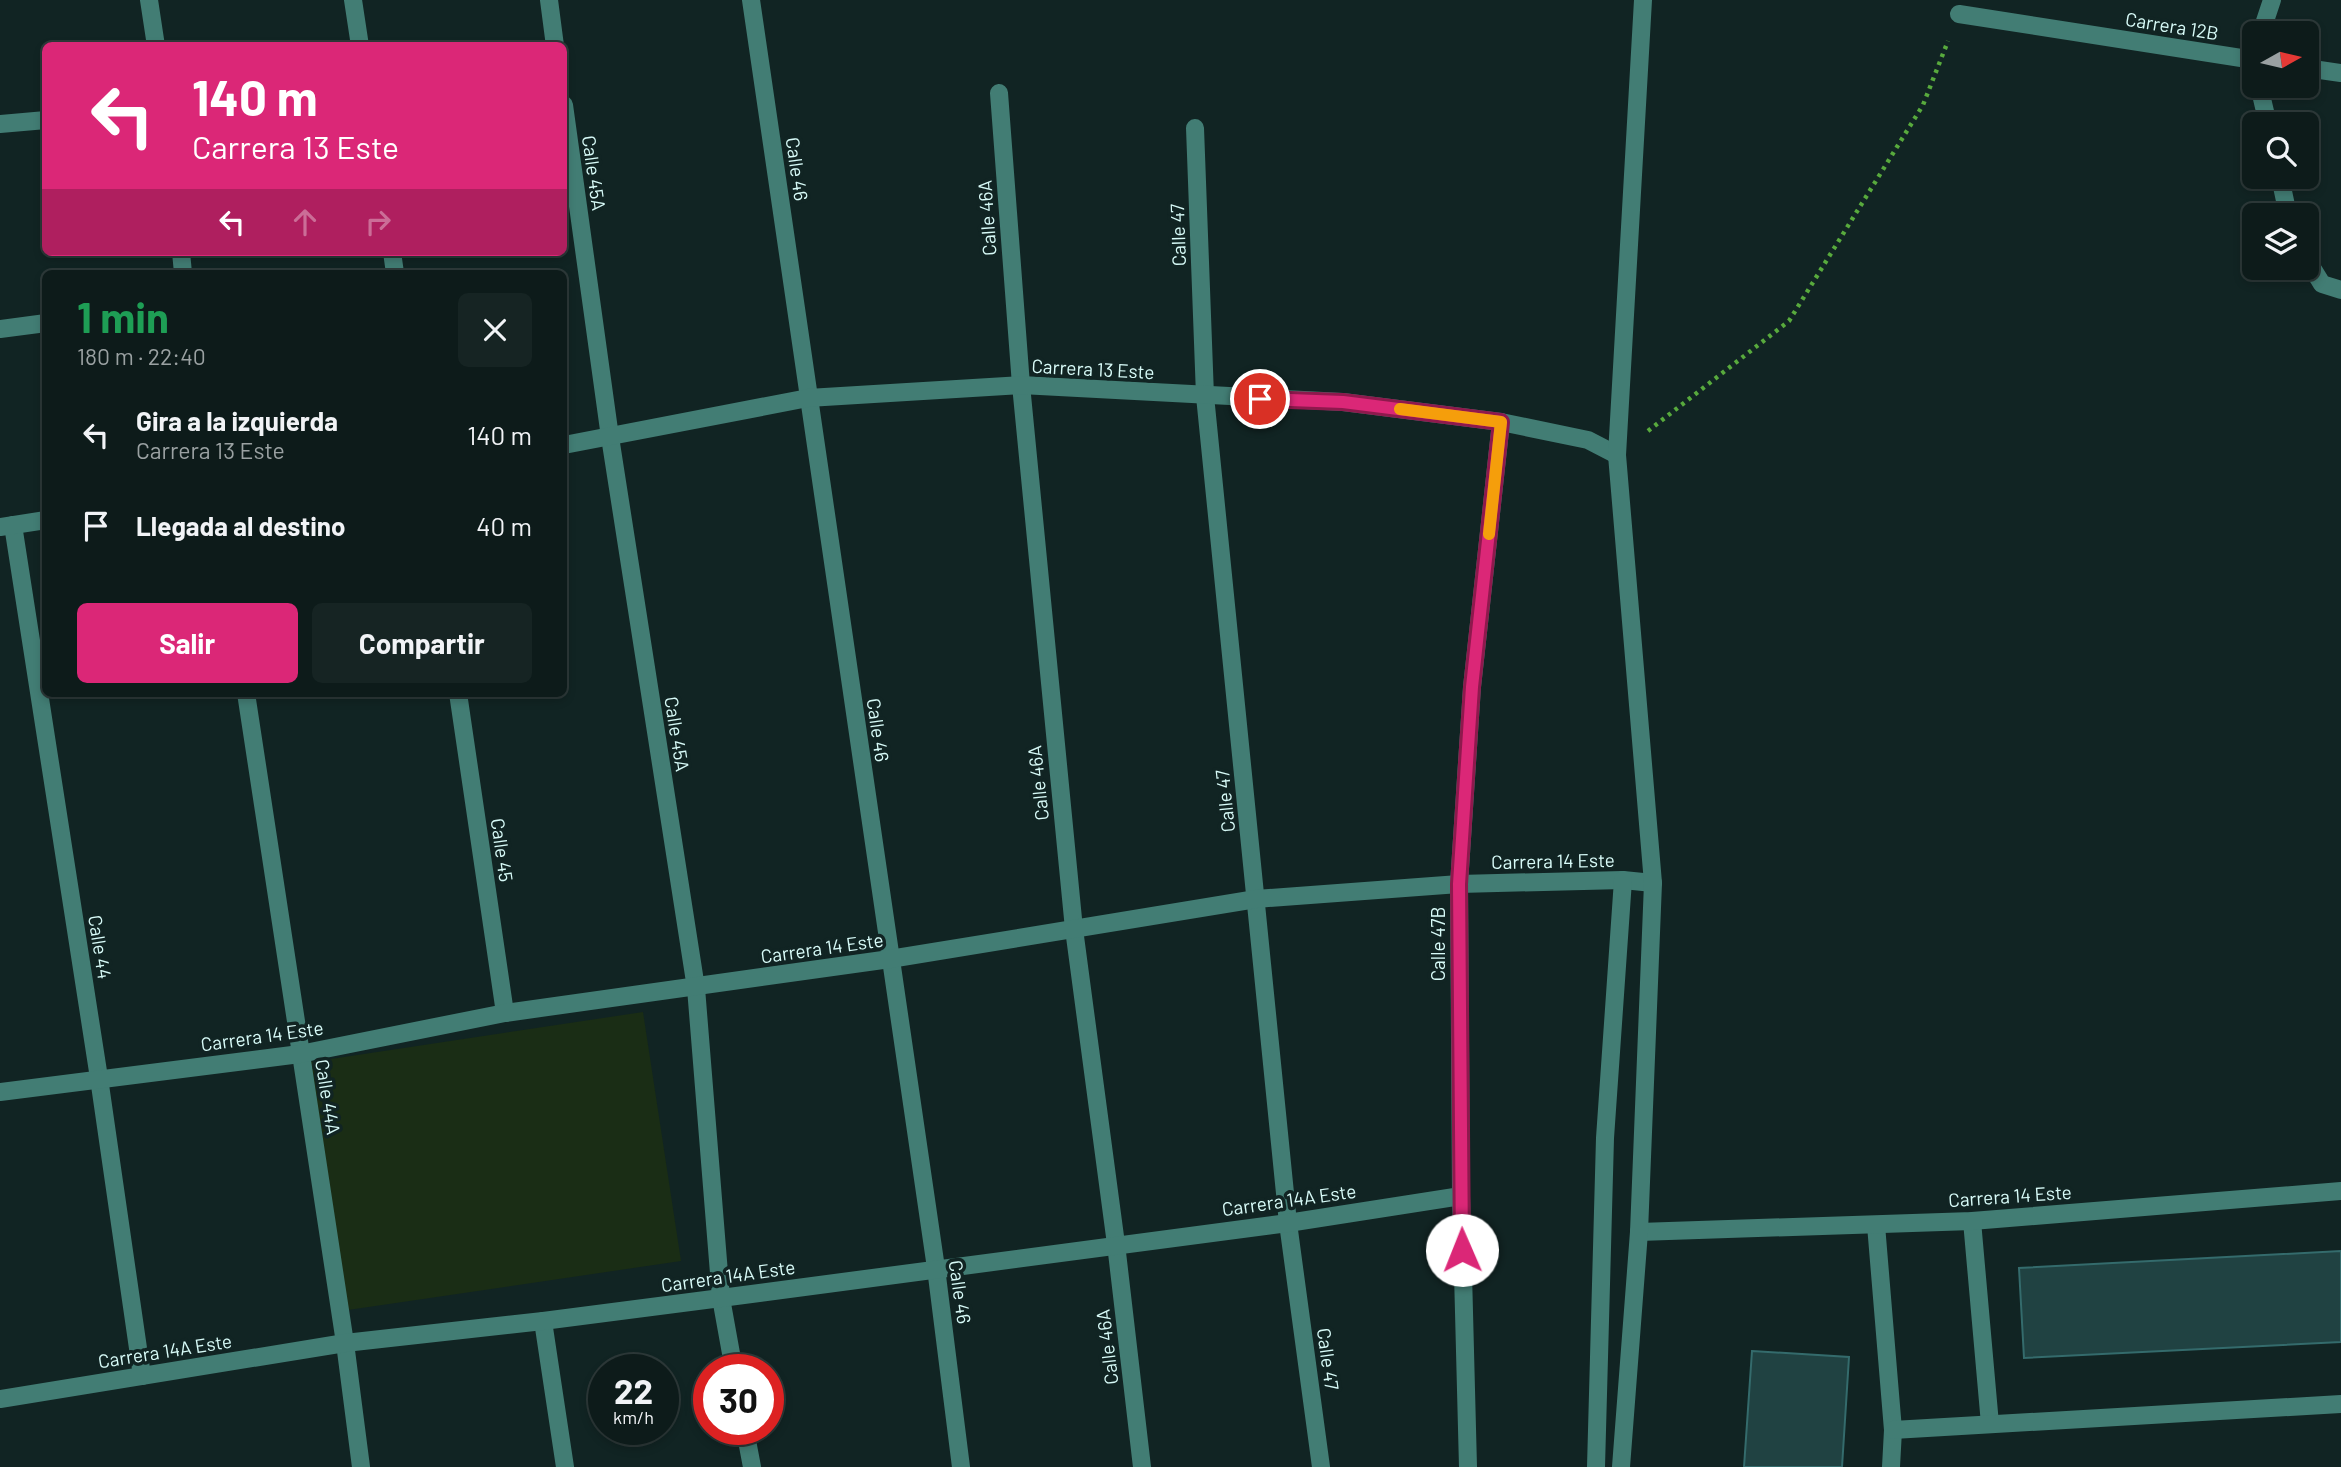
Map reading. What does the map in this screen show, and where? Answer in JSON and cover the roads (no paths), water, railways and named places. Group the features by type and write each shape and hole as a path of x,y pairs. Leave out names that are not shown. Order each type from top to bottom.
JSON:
{"street":[{"path":"149,0 155,42"},
{"path":"353,0 359,42"},
{"path":"549,0 554,42"},
{"name":"Calle 46","path":"751,0 936,1268 961,1467"},
{"path":"1621,1467 1639,1232 1653,883 1617,455 1643,0"},
{"path":"2266,21 2272,0"},
{"name":"Carrera 12B","path":"1959,14 2242,58"},
{"path":"2319,70 2341,73"},
{"name":"Calle 46A","path":"999,93 1021,385 1074,929 1116,1244 1142,1467"},
{"path":"0,124 42,120"},
{"name":"Calle 45A","path":"567,128 610,437 696,988 722,1298 731,1354"},
{"name":"Calle 47","path":"1195,128 1205,396 1288,1223 1321,1467"},
{"path":"2319,279 2322,284 2341,290"},
{"path":"0,329 42,324"},
{"name":"Carrera 13 Este","path":"567,444 808,398 1021,385 1343,402 1501,422 1588,440 1617,455"},
{"name":"Calle 47B","path":"1468,1467 1461,1196 1459,884 1472,687 1501,422"},
{"path":"6,526 42,521"},
{"name":"Calle 44","path":"6,526 99,1078 142,1376"},
{"name":"Calle 44A","path":"247,697 345,1343 361,1467"},
{"name":"Calle 45","path":"459,697 505,1013"},
{"path":"1595,1467 1605,1138 1623,880"},
{"name":"Carrera 14 Este","path":"0,1092 300,1054 505,1013 890,959 1256,899 1459,884 1623,880 1653,883"},
{"name":"Carrera 14 Este","path":"1639,1232 1972,1221 2341,1191"},
{"name":"Carrera 14A Este","path":"0,1399 345,1343 722,1298 1288,1223 1461,1196"},
{"path":"1972,1221 1990,1424"},
{"path":"1876,1225 1893,1430 1891,1467"},
{"path":"542,1321 565,1467"},
{"path":"1893,1430 2341,1404"},
{"path":"748,1445 752,1467"}]}
